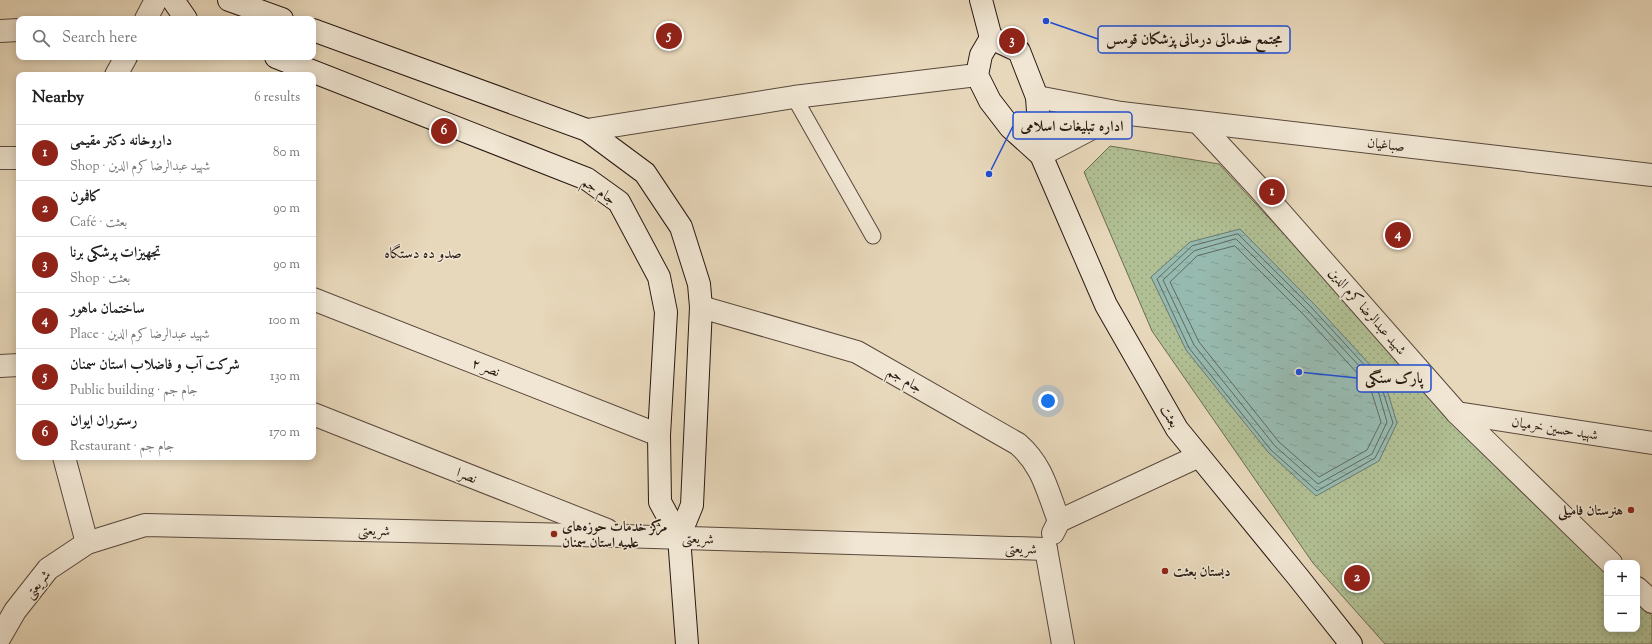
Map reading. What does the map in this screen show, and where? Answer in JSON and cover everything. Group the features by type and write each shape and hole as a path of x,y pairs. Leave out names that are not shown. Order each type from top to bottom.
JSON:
{"street":[{"path":"148,16 156,0"},
{"path":"173,0 184,16"},
{"path":"229,0 274,16"},
{"path":"981,0 991,38 981,55 977,75 990,101 1010,127 1041,155"},
{"path":"0,31 16,30"},
{"name":"جام جم","path":"316,31 587,130 645,173 681,228 699,284 701,307 692,505 679,537"},
{"path":"991,38 1019,51 1037,97 1041,155"},
{"path":"118,72 124,60"},
{"name":"جام جم","path":"284,60 314,72"},
{"name":"جام جم","path":"316,73 587,179 618,202 659,277 666,312 659,435 660,502 679,537 687,644"},
{"path":"587,130 794,97 977,75"},
{"name":"صباغیان","path":"1037,97 1121,113 1652,175"},
{"path":"1041,155 1121,113"},
{"name":"شهید عبدالرضا کرم الدین","path":"1198,122 1263,192 1457,413 1609,560"},
{"name":"بعثت","path":"1041,155 1106,305 1177,429 1351,644"},
{"path":"0,158 16,158"},
{"name":"نصر ۲","path":"316,300 659,435"},
{"name":"جام جم","path":"701,307 857,352 1018,444 1031,456 1040,471 1059,521"},
{"path":"0,366 16,365"},
{"name":"شهید حسین خرمیان","path":"1457,413 1652,443"},
{"name":"نصرا","path":"316,415 621,536"},
{"path":"1046,549 1059,521 1199,456"},
{"path":"65,460 87,543"},
{"name":"شریعتی","path":"0,637 15,611 48,569 87,543 145,525 679,537 1046,549 1063,644"},
{"path":"1640,591 1652,602"}],"lane":[{"path":"794,97 873,236"}],"green space":[{"path":"1110,146 1219,164 1266,215 1604,566 1604,632 1640,632 1640,603 1652,616 1652,644 1385,644 1313,563 1152,331 1084,172"}],"water":[{"path":"1240,229 1315,305 1384,380 1397,423 1379,461 1316,496 1268,452 1186,350 1151,277 1190,242"}],"place":[{"name":"مجتمع خدماتی درمانی پزشکان قومس","path":"1046,21"},
{"name":"شرکت آب و فاضلاب استان سمنان","path":"669,36"},
{"name":"تجهیزات پرشکی برنا","path":"1012,41"},
{"name":"رستوران ایوان","path":"444,131"},
{"name":"اداره تبلیغات اسلامی","path":"989,174"},
{"name":"داروخانه دکتر مقیمی","path":"1272,192"},
{"name":"ساختمان ماهور","path":"1398,235"},
{"name":"پارک سنگی","path":"1299,372"},
{"name":"هنرستان فامیلی","path":"1631,510"},
{"name":"مرکز خدمات حوزه‌های علمیه استان سمنان","path":"554,534"},
{"name":"دبستان بعثت","path":"1165,571"},
{"name":"کافمون","path":"1357,578"}],"district":[{"name":"صدو ده دستگاه","path":"423,253"}]}
